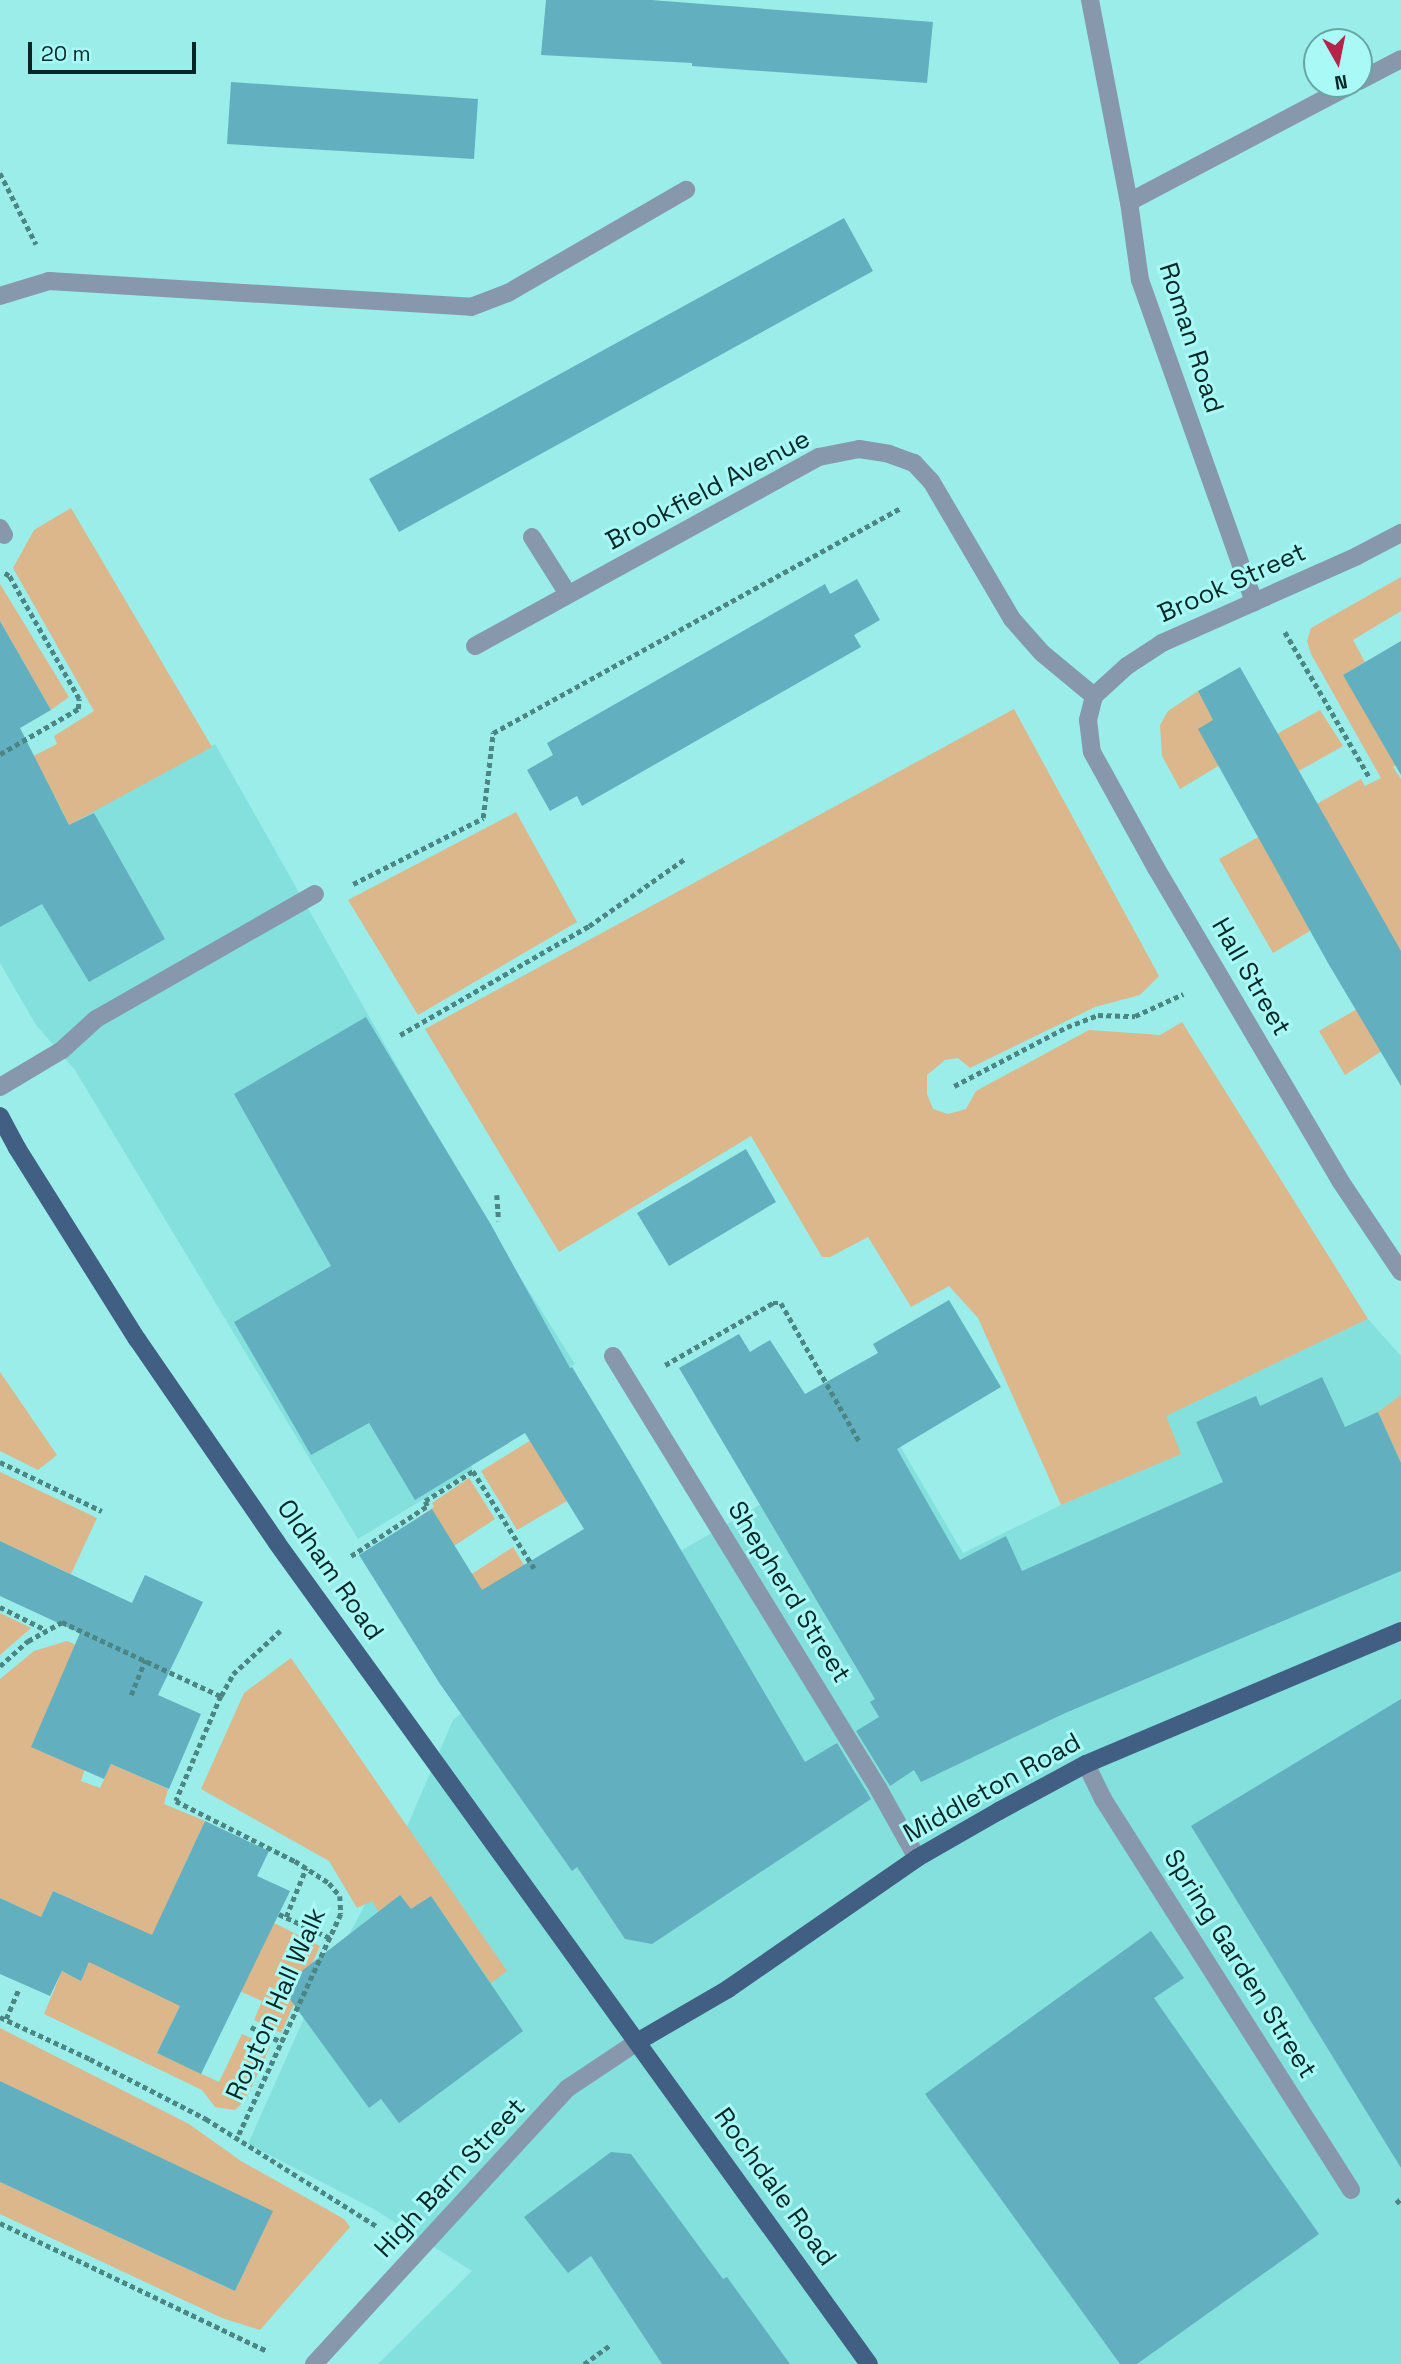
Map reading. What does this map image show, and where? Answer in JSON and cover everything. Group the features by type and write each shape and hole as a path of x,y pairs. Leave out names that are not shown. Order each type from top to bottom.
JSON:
{"main road":[{"name":"Oldham Road","path":"0,1116 17,1149 137,1339 277,1543 637,2042"},
{"name":"Middleton Road","path":"637,2042 728,1989 917,1858 1086,1765 1401,1631"},
{"name":"Rochdale Road","path":"637,2042 869,2364"}],"street":[{"name":"Roman Road","path":"1090,0 1129,202 1140,280 1254,603"},
{"path":"1373,74 1401,59"},
{"path":"1129,202 1326,98"},
{"path":"0,295 49,281 471,307 508,293 686,190"},
{"name":"Brookfield Avenue","path":"475,646 819,457 859,449 889,454 914,463 931,481 1012,619 1042,653 1094,696"},
{"name":"Brook Street","path":"1094,696 1127,666 1162,643 1254,603 1401,533"},
{"path":"533,537 568,594"},
{"name":"Hall Street","path":"1094,696 1088,720 1092,752 1324,1153 1401,1272"},
{"path":"0,1087 62,1050 96,1019 315,894"},
{"name":"Shepherd Street","path":"612,1356 871,1777 917,1858"},
{"name":"Spring Garden Street","path":"1086,1765 1103,1799 1351,2190"},
{"name":"High Barn Street","path":"314,2364 568,2088 637,2042"}],"path":[{"path":"0,173 46,265 49,281"},
{"path":"343,889 483,818 493,733 912,501"},
{"path":"0,571 9,576 79,699 78,709 0,754"},
{"path":"1285,632 1370,778"},
{"path":"400,1035 589,926 686,858"},
{"path":"954,1086 1067,1027 1098,1015 1135,1016 1183,994"},
{"path":"497,1195 499,1221"},
{"path":"665,1366 773,1303 781,1303 859,1441"},
{"path":"0,1462 103,1511"},
{"path":"351,1556 428,1506 425,1501 473,1471 534,1568"},
{"path":"0,1607 47,1630"},
{"path":"0,1666 27,1641 62,1622 221,1696"},
{"name":"Royton Hall Walk","path":"237,2139 341,1914 340,1896 329,1883 306,1868 176,1801 233,1674 280,1631"},
{"path":"131,1695 145,1660"},
{"path":"286,1917 306,1868"},
{"path":"279,1914 330,1938"},
{"path":"3,2018 19,1989"},
{"name":"Royton Hall Walk","path":"3,2018 206,2119 379,2227"},
{"path":"251,2027 282,2042"},
{"path":"1395,2203 1401,2199"},
{"path":"0,2223 267,2351"},
{"path":"584,2364 609,2346"}],"shaded area":[{"path":"71,508 212,747 69,825 54,795 29,807 0,773 57,744 54,736 94,711 13,568 34,530"},
{"path":"1401,577 1401,611 1353,640 1365,662 1343,675 1401,762 1393,767 1401,779 1401,951 1310,931 1273,953 1219,859 1361,779 1365,786 1381,778 1311,654 1307,641 1311,628"},
{"path":"0,584 69,697 51,710 0,621"},
{"path":"1198,691 1213,720 1220,765 1180,789 1162,756 1160,725 1168,711"},
{"path":"1014,709 1159,976 1140,995 1095,1007 970,1068 958,1058 945,1060 927,1075 927,1094 933,1109 948,1114 966,1109 976,1091 1089,1030 1160,1035 1182,1022 1368,1319 1166,1416 1181,1454 1061,1505 978,1318 949,1286 911,1307 868,1237 830,1257 822,1257 751,1136 559,1252 425,1029"},
{"path":"1320,710 1343,746 1297,772 1277,734"},
{"path":"215,744 487,1225 575,1364 455,1437 473,1469 358,1539 75,1070 36,1025 0,963 0,862"},
{"path":"516,812 577,922 418,1015 348,900"},
{"path":"1357,1009 1394,1043 1345,1075 1319,1031"},
{"path":"1368,1319 1401,1356 1401,2364 378,2364 472,2271 372,2208 248,2144 305,2016 406,1829 453,1720 538,1651 684,1549 890,1429 963,1553 1061,1505 1180,1454 1165,1416"},
{"path":"0,1372 57,1455 38,1470 0,1451"},
{"path":"1401,1395 1401,1463 1378,1412"},
{"path":"531,1440 567,1501 517,1530 481,1471"},
{"path":"0,1472 97,1518 71,1574 0,1541"},
{"path":"469,1478 495,1519 440,1555 416,1519 434,1507 432,1503"},
{"path":"513,1547 530,1575 529,1617 461,1581"},
{"path":"0,1613 31,1628 0,1655"},
{"path":"67,1641 119,1663 81,1781 100,1788 111,1764 168,1789 164,1804 205,1821 177,1881 202,1892 180,2006 157,2053 219,2082 242,2034 270,2047 246,2099 235,2110 215,2107 202,2090 44,2014 62,1971 81,1980 110,1916 53,1891 41,1917 0,1898 0,1679 34,1651"},
{"path":"291,1658 507,1971 491,1983 431,1896 411,1909 400,1895 379,1912 372,1901 357,1908 329,1861 201,1789 244,1693"},
{"path":"272,1922 320,1946 281,2033 254,2020 262,2001 233,1988"},
{"path":"0,2028 189,2124 241,2161 344,2219 350,2227 260,2330 222,2318 0,2214 0,2182 235,2291 272,2211 0,2081"}],"building":[{"path":"546,0 651,0 933,22 927,83 692,66 692,63 541,55"},
{"path":"231,82 478,99 474,159 227,144"},
{"path":"844,218 873,271 399,532 369,479"},
{"path":"857,579 880,620 854,635 861,647 582,806 577,796 550,811 527,770 553,755 547,743 825,584 830,594"},
{"path":"0,621 51,710 20,728 69,825 94,813 165,939 89,982 42,904 0,927"},
{"path":"1401,641 1401,775 1343,675"},
{"path":"1240,667 1401,951 1401,1086 1328,963 1198,729 1213,720 1198,691"},
{"path":"366,1017 490,1223 570,1368 572,1367 630,1463 805,1762 837,1743 871,1799 652,1944 625,1939 577,1867 572,1871 440,1684 359,1555 432,1509 482,1590 584,1529 525,1433 415,1500 369,1423 311,1455 234,1322 331,1266 234,1094"},
{"path":"746,1149 776,1202 669,1266 637,1213"},
{"path":"949,1300 1001,1387 897,1449 960,1560 1006,1536 1022,1571 1223,1482 1196,1422 1256,1396 1260,1406 1322,1377 1345,1427 1378,1412 1401,1463 1401,1571 1063,1714 921,1782 914,1770 890,1786 856,1731 879,1717 870,1702 875,1699 679,1368 739,1334 750,1352 770,1340 805,1394 878,1353 873,1344"},
{"path":"0,1541 132,1603 145,1575 203,1602 158,1695 201,1714 169,1789 111,1764 104,1779 31,1747 80,1633 0,1596"},
{"path":"1401,1699 1401,2168 1191,1826"},
{"path":"205,1821 269,1851 257,1876 290,1891 201,2074 157,2053 180,2006 89,1962 81,1981 62,1971 50,1996 0,1974 0,1898 41,1917 53,1891 152,1935"},
{"path":"400,1895 411,1909 431,1896 523,2031 399,2123 381,2099 369,2108 281,1987"},
{"path":"1151,1931 1184,1978 1154,1998 1319,2234 1137,2364 1120,2364 925,2094"},
{"path":"0,2081 273,2211 235,2291 0,2182"},
{"path":"611,2152 631,2154 723,2279 727,2277 790,2364 662,2364 591,2256 568,2273 524,2217"}]}
